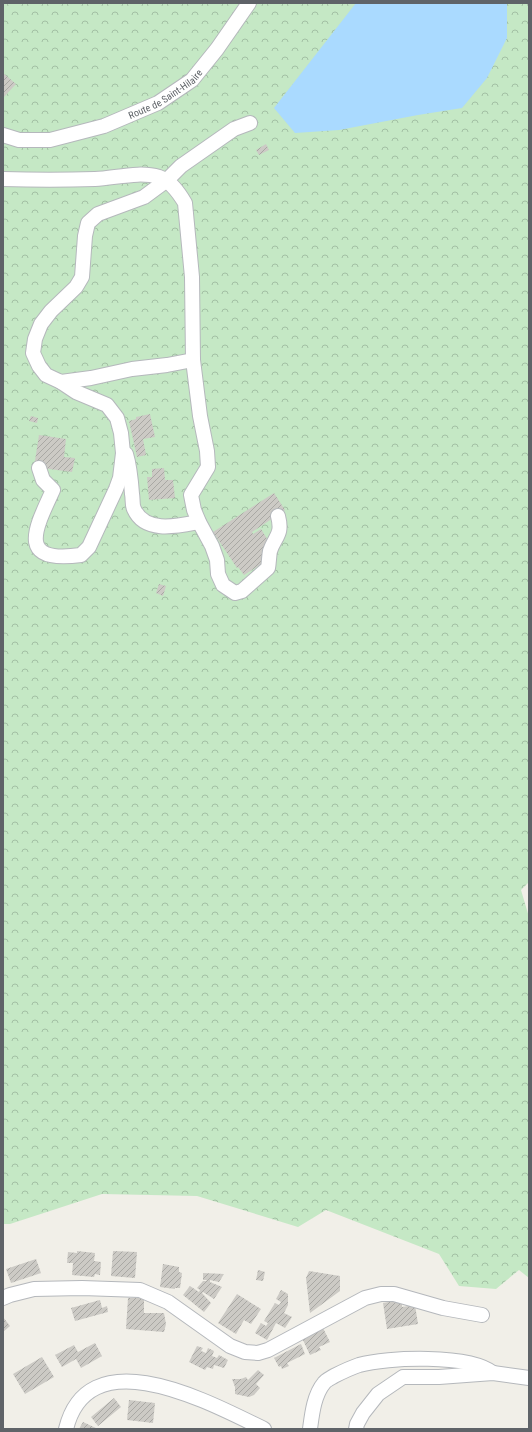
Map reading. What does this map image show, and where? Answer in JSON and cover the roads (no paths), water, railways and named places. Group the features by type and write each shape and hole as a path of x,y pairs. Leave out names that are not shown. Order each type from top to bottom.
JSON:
{"street":[{"name":"Route de Saint-Hilaire","path":"3,135 20,140 50,140 104,126 158,102 192,80 217,49 249,3"},
{"path":"199,522 162,527 150,525 140,518 134,509 129,463 117,418 107,405 76,392 46,374 39,366 33,353 35,338 42,324 51,311 76,287 82,277 85,236 88,223 98,214 144,197 163,179 234,129 250,123"},
{"path":"3,179 96,179 143,175 163,179 178,193 185,203 192,277 193,360 200,416 207,451 208,468 191,495 194,510 212,546 217,560 218,574 223,585 234,593 242,591 268,568 270,551 279,535 280,524 278,516"},
{"path":"61,382 193,360"},
{"path":"39,468 43,480 53,490 38,524 35,536 36,545 40,552 47,556 59,557 80,555 89,547 120,478 123,453 121,433"},
{"path":"3,1298 10,1294 34,1289 82,1288 140,1290 168,1302 230,1346 245,1352 258,1353 268,1350 365,1298 381,1294 394,1294 443,1308 482,1315"},
{"path":"310,1429 313,1405 324,1382 340,1372 360,1365 382,1361 421,1358 460,1362 485,1367 493,1373"},
{"path":"356,1429 363,1413 378,1394 403,1377 440,1377 493,1373 529,1378"},
{"path":"66,1429 74,1408 84,1396 98,1386 130,1380 184,1393 264,1429"}],"water":[{"path":"356,3 507,3 507,38 487,78 462,108 339,130 295,133 274,108"}]}
